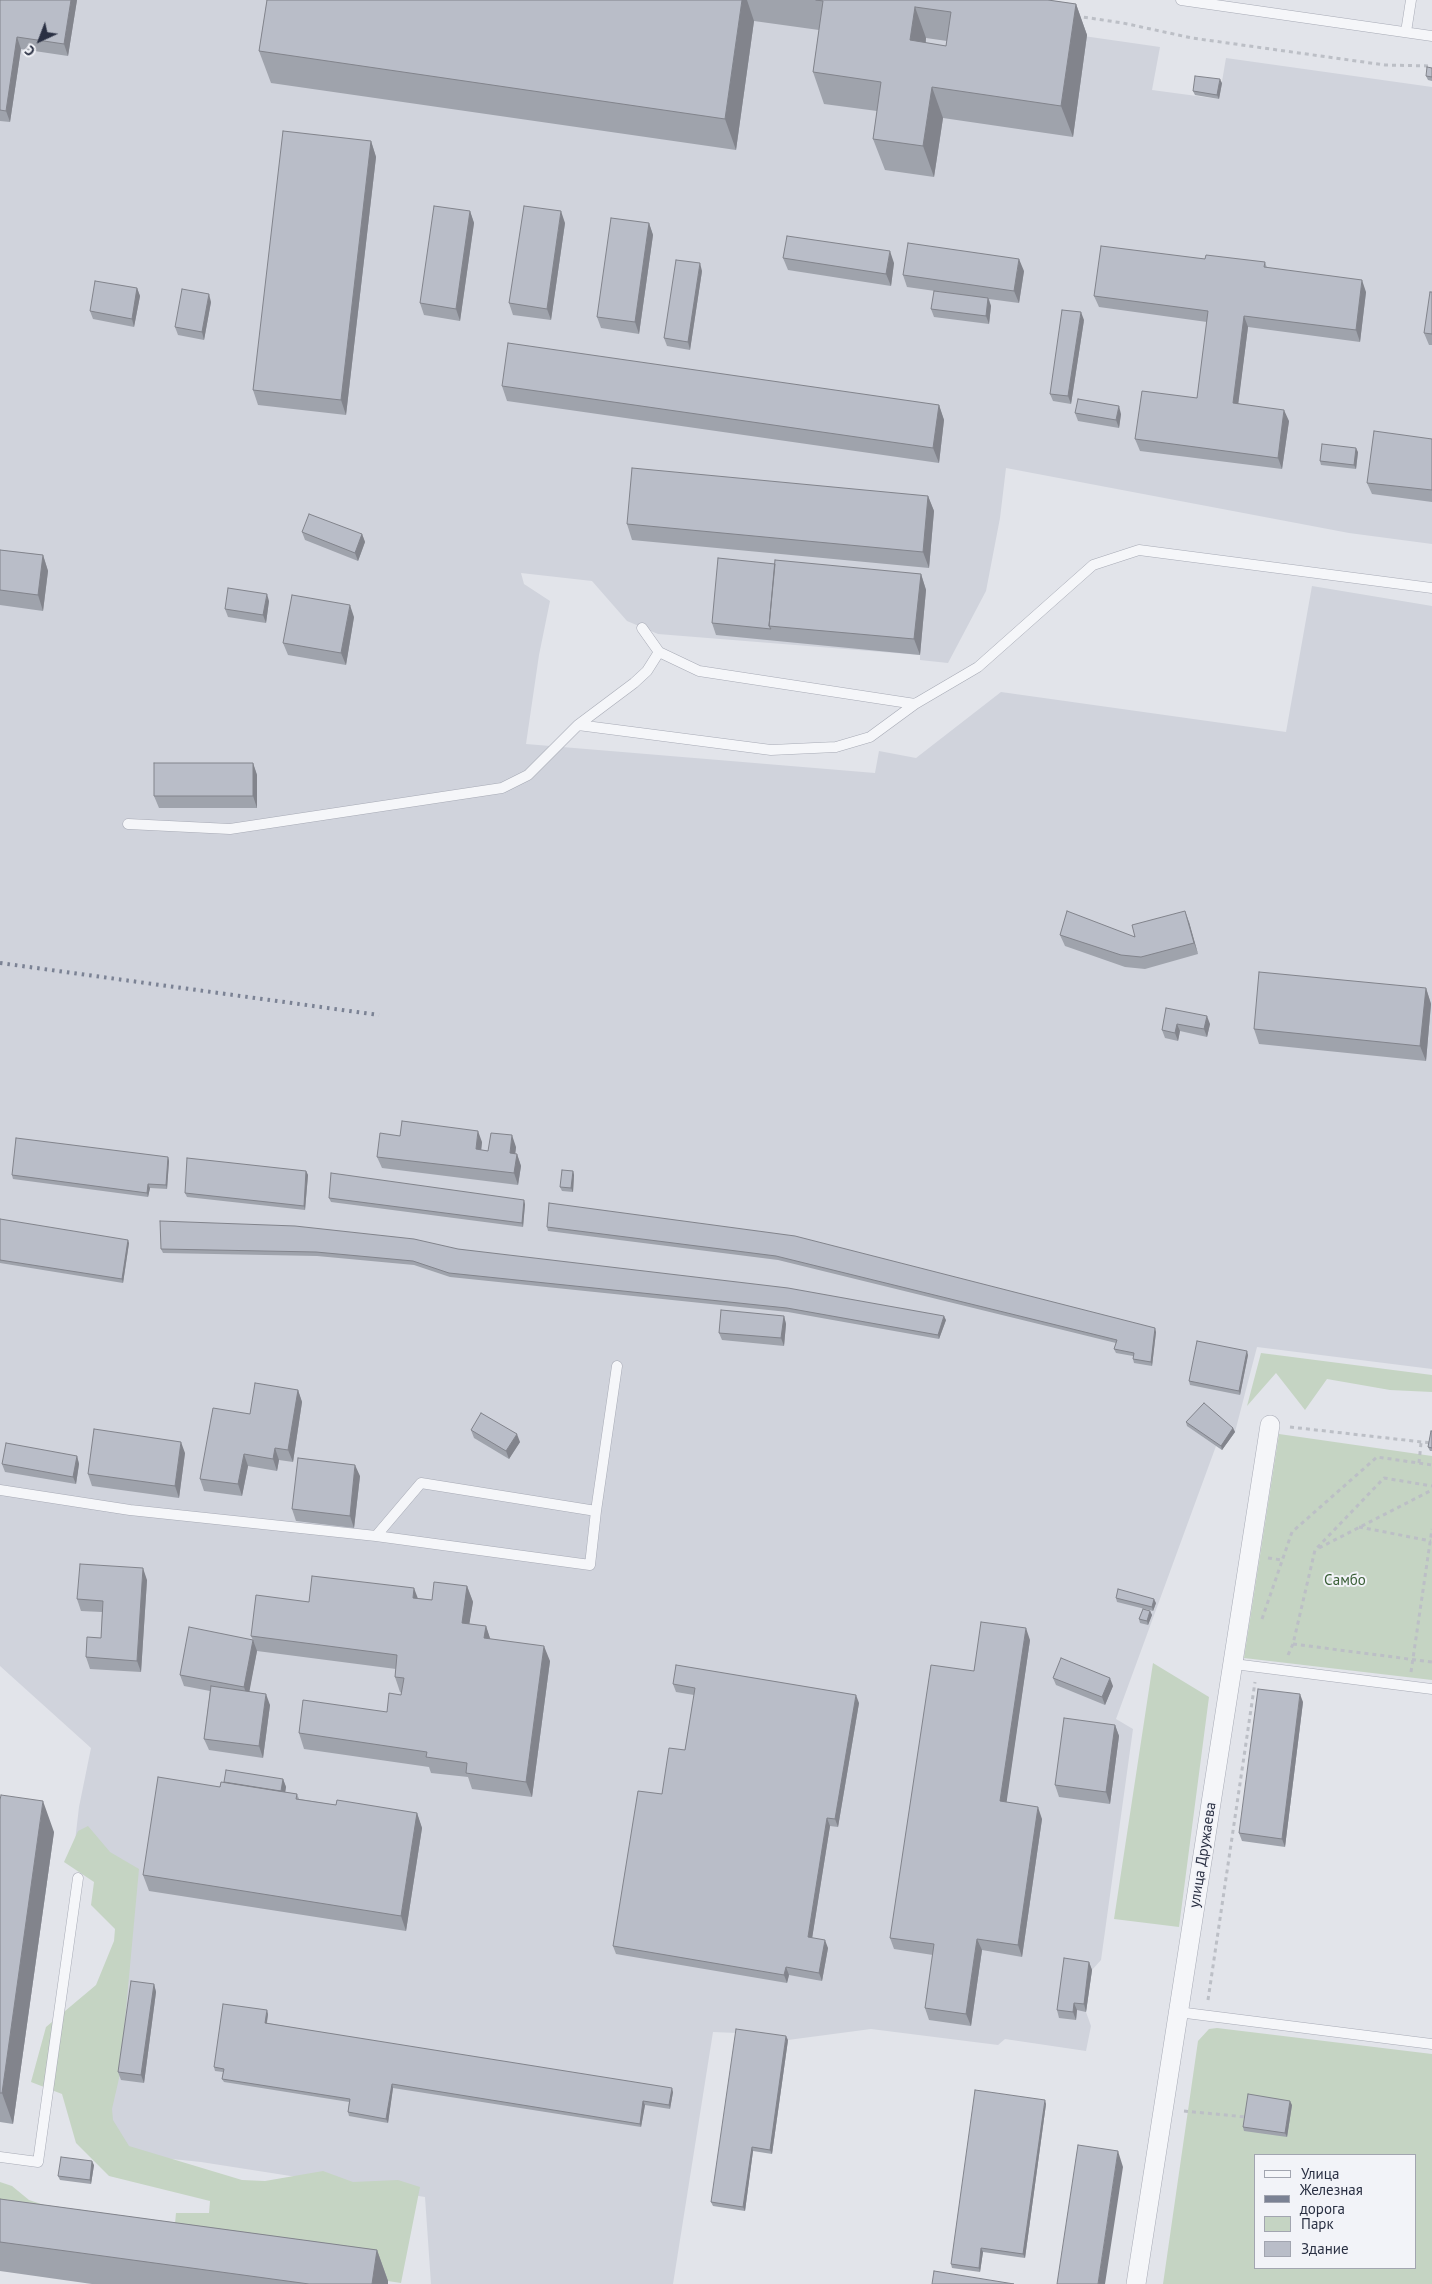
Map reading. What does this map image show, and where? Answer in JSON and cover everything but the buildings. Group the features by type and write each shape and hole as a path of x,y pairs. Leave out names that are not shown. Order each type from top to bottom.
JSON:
{"street":[{"name":"улица Дружаева","path":"1136,2284 1270,1425"}],"lane":[{"path":"1181,0 1432,36"},
{"path":"1406,32 1411,0"},
{"path":"578,725 772,750 836,747 870,737 915,704 978,666 1094,565 1140,550 1432,588"},
{"path":"642,628 659,652 699,671 915,704"},
{"path":"128,824 230,829 502,788 528,775 578,725 647,671 659,652"},
{"path":"0,1490 130,1510 376,1536 590,1565 617,1366"},
{"path":"376,1536 421,1483 596,1511"},
{"path":"1234,1664 1432,1689"},
{"path":"0,2157 38,2162 78,1878"},
{"path":"1178,2012 1432,2044"}],"path":[{"path":"1074,16 1123,23 1192,38 1385,65 1432,66"},
{"path":"1270,1425 1431,1443"},
{"path":"1418,1463 1421,1443"},
{"path":"1261,1622 1292,1532 1377,1457 1432,1465"},
{"path":"1281,1670 1293,1644 1314,1550 1384,1478 1432,1486"},
{"path":"1314,1550 1432,1490"},
{"path":"1358,1527 1431,1541"},
{"path":"1408,1686 1432,1529"},
{"path":"1293,1644 1432,1662"},
{"path":"1205,2016 1257,1667"},
{"path":"1163,2109 1246,2117"}],"shaded area":[{"path":"0,0 833,0 1160,47 1152,90 1219,99 1226,58 1432,87 1432,544 1349,533 1006,468 1000,518 986,591 948,663 920,660 920,655 658,634 627,621 592,581 521,573 524,584 550,601 539,655 526,744 875,773 879,751 916,758 1001,692 1286,732 1312,586 1432,606 1432,1369 1257,1347 1235,1432 1222,1450 1216,1446 1116,1719 1133,1729 1101,1960 1092,1970 1086,2012 1091,2026 1086,2051 1005,2039 998,2045 871,2029 788,2040 737,2033 713,2032 673,2284 431,2284 425,2197 201,2162 95,2151 130,1876 72,1867 79,1807 91,1748 0,1666"}],"green space":[{"path":"1261,1353 1432,1375 1432,1392 1390,1390 1327,1379 1305,1410 1276,1373 1247,1406"},
{"name":"Самбо","path":"1279,1434 1432,1456 1432,1680 1244,1658"},
{"path":"1153,1663 1209,1697 1179,1927 1114,1919"},
{"path":"88,1826 110,1852 139,1869 120,2074 112,2109 113,2120 129,2146 242,2180 265,2181 323,2171 353,2182 398,2180 420,2187 401,2283 0,2223 0,2182 12,2186 29,2200 80,2217 175,2224 176,2213 209,2213 210,2201 109,2176 76,2143 62,2094 31,2082 46,2027 96,1985 114,1941 115,1929 91,1905 94,1882 64,1862 78,1831"},
{"path":"1217,2028 1432,2054 1432,2284 1163,2284 1198,2041 1209,2029"}],"railway":[{"path":"0,963 379,1015"}]}
